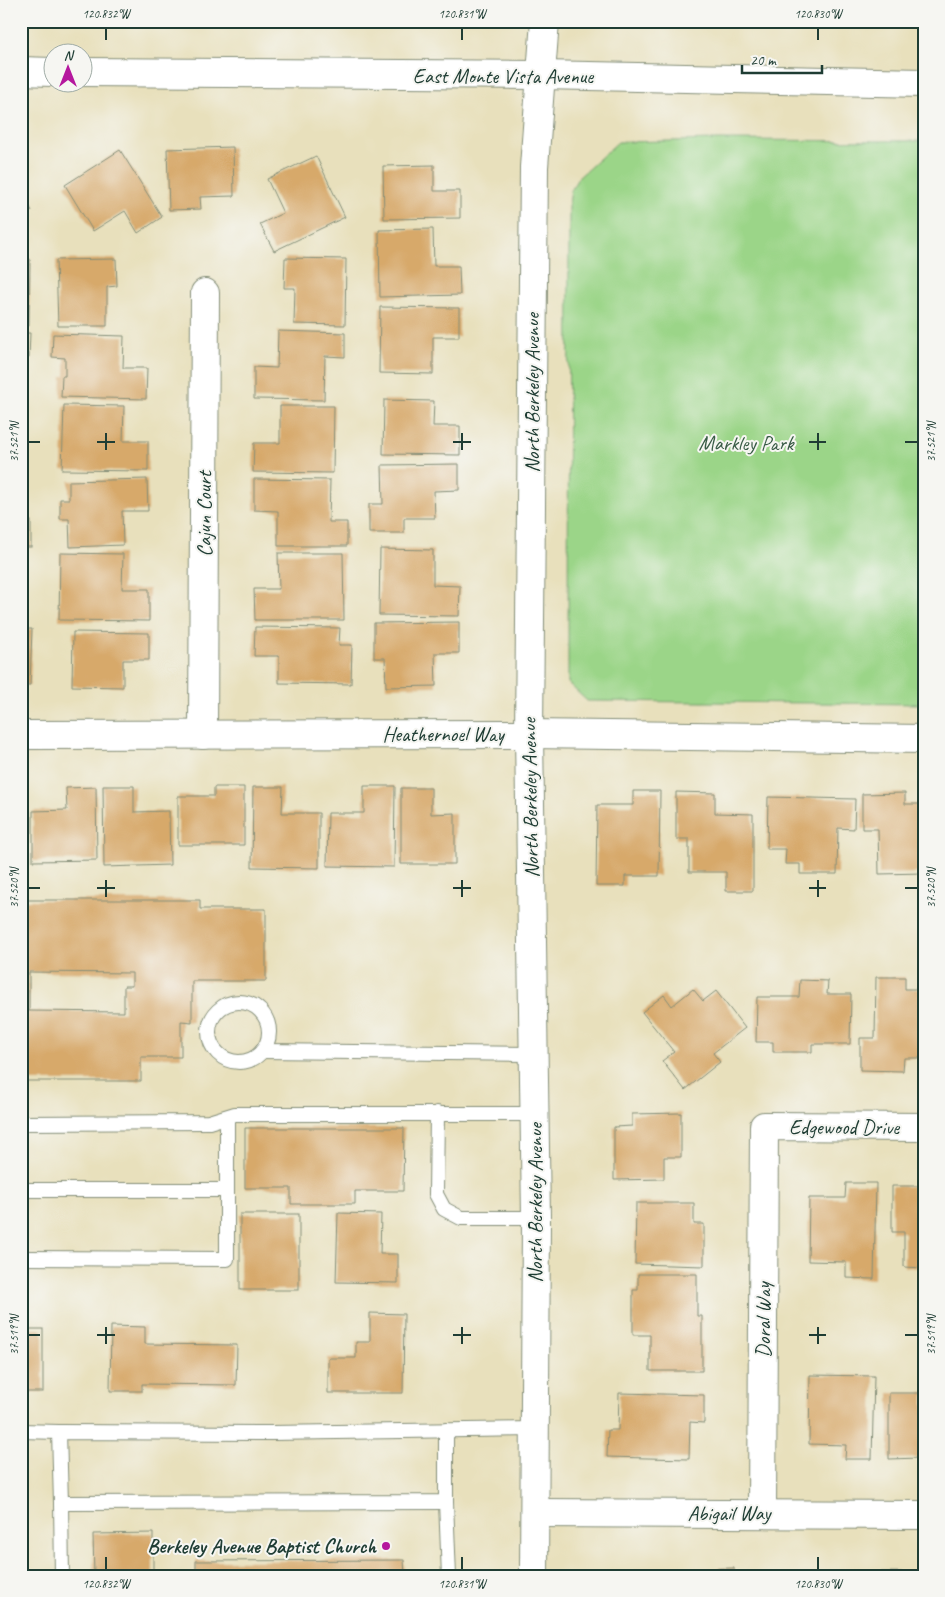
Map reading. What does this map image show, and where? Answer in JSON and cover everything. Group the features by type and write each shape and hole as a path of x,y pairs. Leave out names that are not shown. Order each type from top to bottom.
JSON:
{"street":[{"name":"North Berkeley Avenue","path":"534,1576 536,1218 529,734 534,166 545,21"},
{"path":"21,71 42,72"},
{"name":"East Monte Vista Avenue","path":"92,72 542,75 924,83"},
{"name":"Cajun Court","path":"203,735 205,293"},
{"name":"Heathernoel Way","path":"21,735 529,734 924,739"},
{"name":"Edgewood Drive","path":"764,1126 924,1127"},
{"name":"Doral Way","path":"762,1514 764,1126"},
{"name":"Abigail Way","path":"535,1513 924,1515"}],"lane":[{"path":"234,1002 244,1002 253,1005 267,1019 269,1029 268,1040 262,1051 258,1056 249,1061 229,1061 220,1056 213,1049 210,1040 208,1030 210,1020 216,1012 234,1002"},
{"path":"262,1051 534,1054"},
{"path":"437,1113 436,1194 444,1209 461,1218 536,1218"},
{"path":"21,1123 210,1122 235,1114 535,1114"},
{"path":"21,1258 226,1259 226,1117"},
{"path":"21,1190 227,1190"},
{"path":"21,1431 271,1433 535,1429"},
{"path":"446,1430 446,1502 450,1576"},
{"path":"59,1432 62,1576"},
{"path":"61,1503 446,1502"}],"green space":[{"name":"Markley Park","path":"719,140 924,141 924,704 587,701 568,683 569,204 571,190 578,178 618,142"}],"building":[{"path":"233,147 234,196 200,197 201,209 169,210 167,149"},
{"path":"120,150 162,217 138,233 125,211 93,231 65,185"},
{"path":"316,156 345,217 274,251 260,224 283,213 267,179"},
{"path":"434,165 434,191 460,191 460,218 384,219 383,166"},
{"path":"21,191 32,211 21,216"},
{"path":"433,229 434,266 459,266 460,295 380,297 379,230"},
{"path":"285,258 346,259 345,325 294,324 295,288 284,288"},
{"path":"21,259 30,259 29,326 21,326"},
{"path":"116,259 117,286 107,287 107,326 58,326 56,260"},
{"path":"380,307 459,308 459,337 433,337 433,374 379,373"},
{"path":"278,331 345,333 345,357 325,356 324,400 254,399 254,367 277,368"},
{"path":"21,333 30,333 29,358 21,358"},
{"path":"53,334 124,336 123,368 147,368 146,399 61,397 62,376 65,376 65,358 52,357"},
{"path":"384,400 434,401 433,426 460,426 460,455 383,454"},
{"path":"64,405 124,406 123,441 148,441 148,471 62,470"},
{"path":"280,406 334,406 333,473 253,472 254,443 280,443"},
{"path":"459,464 459,490 434,491 435,518 404,518 404,533 369,533 369,504 383,504 382,465"},
{"path":"147,479 148,511 122,511 123,545 70,547 69,519 60,519 60,499 69,499 69,481"},
{"path":"254,479 330,480 329,522 347,522 347,546 278,546 278,511 254,510"},
{"path":"21,521 31,521 31,547 21,547"},
{"path":"380,549 433,550 433,585 460,586 459,616 379,615"},
{"path":"60,553 123,554 122,589 149,589 149,621 59,620"},
{"path":"278,553 343,553 344,620 255,620 254,589 279,589"},
{"path":"459,622 459,653 435,653 436,686 386,687 385,658 374,658 374,623"},
{"path":"255,627 340,628 339,645 352,645 351,684 279,683 279,656 254,656"},
{"path":"21,629 32,629 30,685 21,685"},
{"path":"73,632 149,633 149,660 123,660 123,687 72,686"},
{"path":"103,786 134,786 134,812 169,811 170,865 104,867"},
{"path":"364,786 395,786 394,867 327,866 328,813 364,813"},
{"path":"96,787 97,860 33,861 33,811 67,810 66,788"},
{"path":"214,787 244,787 244,845 178,845 178,796 214,796"},
{"path":"253,787 283,787 282,813 319,813 319,868 252,867"},
{"path":"401,788 431,788 431,814 455,813 455,864 401,864"},
{"path":"633,791 660,791 659,876 625,876 625,886 596,886 597,805 633,805"},
{"path":"676,792 715,793 715,813 753,814 753,891 726,891 726,872 689,872 689,839 676,839"},
{"path":"905,793 905,804 924,804 924,873 879,874 878,829 862,829 862,794"},
{"path":"768,797 855,799 854,829 838,828 837,874 800,874 800,864 785,864 786,849 767,849"},
{"path":"21,900 200,900 200,909 266,909 266,981 192,981 192,1022 181,1021 181,1057 141,1057 141,1081 21,1081","holes":["29,972 132,973 132,986 124,986 124,1012 29,1011"]},
{"path":"876,977 905,977 905,989 924,989 924,1058 904,1058 903,1071 860,1070 860,1038 875,1038"},
{"path":"800,980 828,981 827,994 851,994 850,1044 812,1044 812,1052 773,1052 773,1042 756,1042 757,997 799,997"},
{"path":"693,989 703,1001 716,991 745,1028 713,1053 720,1062 685,1090 662,1061 674,1052 642,1012 664,995 672,1006"},
{"path":"681,1113 681,1157 664,1157 664,1179 614,1180 614,1127 632,1126 632,1114"},
{"path":"245,1128 404,1128 403,1191 355,1191 355,1204 291,1204 291,1188 245,1188"},
{"path":"846,1183 876,1183 874,1279 846,1278 846,1262 808,1261 809,1198 845,1198"},
{"path":"892,1186 924,1186 924,1268 904,1267 904,1232 892,1232"},
{"path":"636,1203 694,1203 694,1224 704,1224 704,1266 635,1264"},
{"path":"338,1213 381,1214 380,1254 398,1254 398,1283 336,1282"},
{"path":"240,1214 299,1214 299,1290 240,1290"},
{"path":"638,1274 697,1274 697,1316 702,1316 702,1371 650,1371 650,1335 633,1335 633,1290 638,1290"},
{"path":"370,1313 404,1314 403,1393 328,1393 328,1358 356,1358 356,1342 370,1342"},
{"path":"111,1326 145,1327 145,1344 237,1345 236,1385 142,1384 142,1391 110,1391"},
{"path":"21,1329 43,1329 43,1392 21,1392"},
{"path":"810,1375 874,1376 872,1459 845,1459 846,1445 809,1444"},
{"path":"619,1393 704,1395 704,1423 690,1422 689,1459 607,1457 608,1430 618,1430"},
{"path":"889,1393 924,1393 924,1441 920,1441 920,1458 889,1459"},
{"path":"153,1533 153,1576 94,1576 93,1534"},
{"path":"404,1560 405,1576 196,1576 196,1561"},
{"path":"734,1568 734,1576 693,1576 693,1569"},
{"path":"636,1570 669,1570 669,1576 636,1576"},
{"path":"873,1572 902,1572 902,1576 874,1576"}],"place":[{"name":"Berkeley Avenue Baptist Church","path":"386,1546"}]}
